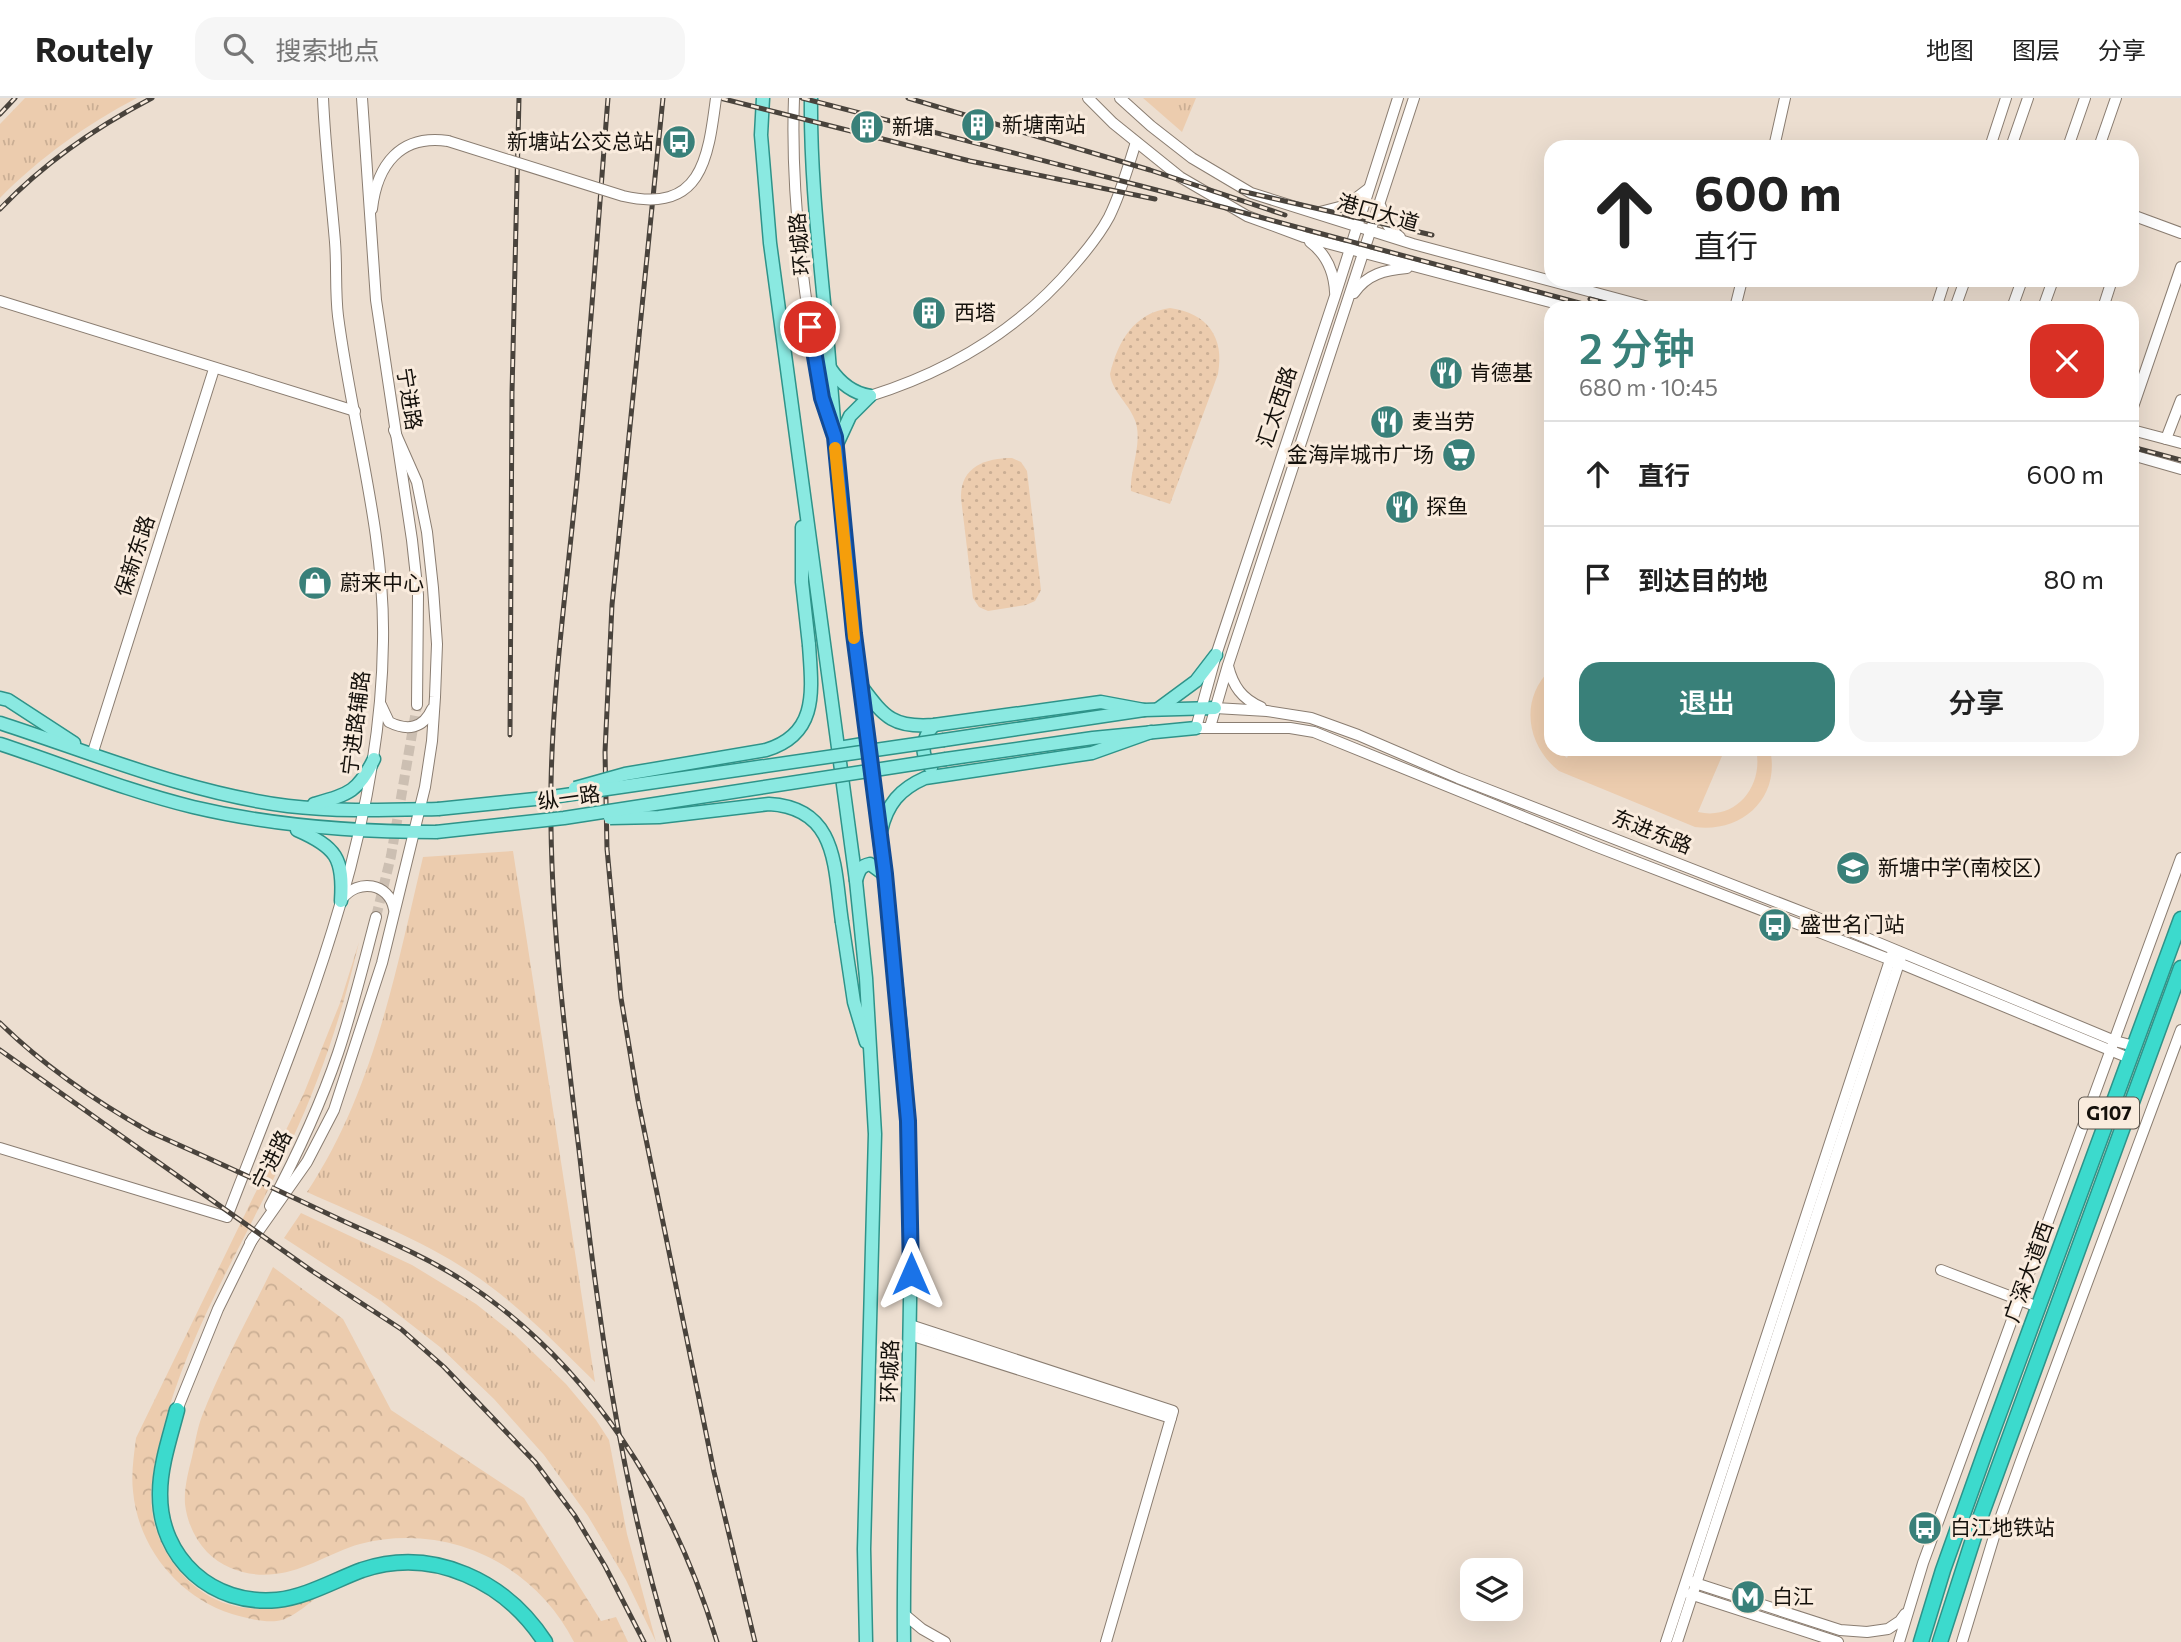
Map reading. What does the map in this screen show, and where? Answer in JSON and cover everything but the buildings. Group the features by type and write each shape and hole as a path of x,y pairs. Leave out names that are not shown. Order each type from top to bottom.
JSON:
{"highway":[{"name":"广深大道西","path":"1922,1642 1943,1570 2181,919"},
{"name":"广深大道西","path":"1940,1642 1979,1521 2181,968"},
{"path":"177,1410 162,1472 160,1510 164,1528 177,1553 194,1575 209,1587 244,1599 282,1599 365,1569 410,1563 432,1565 476,1578 496,1589 526,1616 545,1642"}],"main road":[{"name":"环城路","path":"763,98 762,155 776,291 856,881 873,1064"},
{"name":"环城路","path":"811,98 816,220 836,453 854,634 885,874 908,1121 911,1198 910,1330 904,1642"},
{"path":"830,368 844,385 857,393 870,396"},
{"path":"836,453 845,425 856,409 870,396"},
{"path":"545,798 611,777 766,750 786,743 801,727 812,694 801,559 804,495"},
{"path":"1158,709 1196,681 1216,655"},
{"path":"861,687 877,709 893,721 912,726 1101,702 1144,710"},
{"path":"0,698 92,755"},
{"name":"东进东路","path":"1144,710 1215,708"},
{"name":"纵一路","path":"0,723 196,788 289,806 363,810 439,809 545,798 1144,710"},
{"path":"934,725 924,739 924,755 928,765 941,775"},
{"name":"东进东路","path":"1151,732 1196,728"},
{"path":"879,838 886,813 900,792 925,778 1092,752 1151,732"},
{"name":"纵一路","path":"0,744 161,799 222,814 287,826 358,831 436,832 564,818 1151,732"},
{"path":"839,748 869,743"},
{"path":"289,806 314,804 349,792 363,781 374,759"},
{"path":"564,818 659,817 769,804 792,808 812,818 828,838 855,1002 873,1064 875,1134 864,1549 866,1642"},
{"path":"287,826 329,846 337,857 342,870 341,901"},
{"path":"856,881 859,870 864,866 877,867 885,874"}],"street":[{"name":"宁进路辅路","path":"0,1148 227,1217 300,1030 341,901 374,759 380,701 383,594 338,318 323,98"},
{"name":"宁进路","path":"362,98 376,300 418,595 417,705"},
{"path":"370,238 372,205 377,184 386,166 407,145 433,139 448,141 613,194 645,201 666,200 683,190 702,166 709,147 716,98"},
{"path":"794,98 793,161 807,303 822,398 835,437"},
{"name":"港口大道","path":"1088,98 1136,142 1180,177 1247,216 1304,237 1546,301"},
{"name":"港口大道","path":"1120,98 1188,155 1227,181 1251,193 1371,232 1544,279"},
{"name":"汇太西路","path":"1196,728 1216,655 1398,98"},
{"name":"汇太西路","path":"1210,727 1414,98"},
{"path":"1776,140 1785,98"},
{"path":"1992,140 2006,98"},
{"path":"2013,140 2028,98"},
{"path":"2070,140 2085,98"},
{"path":"2101,140 2116,98"},
{"path":"870,396 925,377 976,350 1015,323 1049,292 1080,257 1108,219 1136,142"},
{"path":"1312,214 1347,205 1360,197 1370,186"},
{"path":"1381,201 1383,218 1388,226 1394,233 1413,244"},
{"path":"2139,221 2181,233"},
{"path":"1304,237 1323,255 1333,276 1335,296"},
{"path":"1348,303 1357,289 1376,274 1415,267"},
{"path":"2139,390 2181,267"},
{"name":"港口大道","path":"1574,287 1626,301"},
{"path":"0,301 355,411"},
{"path":"1320,341 1334,346"},
{"name":"保新东路","path":"92,755 214,369"},
{"path":"2166,439 2181,400"},
{"path":"250,1243 307,1162 334,1110 370,1001 394,916 432,741 437,644 427,532 417,482 394,430"},
{"path":"2139,432 2181,443"},
{"path":"2139,457 2181,469"},
{"path":"1228,665 1233,683 1244,698 1267,711"},
{"path":"380,701 388,722 408,729 429,717 435,705"},
{"name":"东进东路","path":"1215,708 1267,711 1311,718 1358,735 1458,778 1898,951 2115,1041 2131,1052"},
{"name":"东进东路","path":"1196,728 1290,729 1314,732 2111,1051 2131,1052"},
{"path":"1899,1642 1910,1604 2181,858"},
{"path":"341,901 354,888 372,885 388,894 394,908 394,916"},
{"name":"宁进路","path":"177,1410 218,1309 299,1149 327,1084 352,1007 376,917"},
{"path":"1666,1642 1692,1582 1898,951"},
{"path":"1962,1642 1996,1530 2181,1030"},
{"path":"1941,1270 2038,1307"},
{"path":"910,1330 1172,1414 1106,1642"},
{"path":"2045,1339 2063,1346"},
{"path":"1692,1582 1840,1630 1867,1632 1888,1629 1900,1621 1910,1604"},
{"path":"1678,1642 1688,1593"},
{"path":"1688,1593 1839,1642"},
{"path":"904,1614 922,1629 945,1642"}],"green space":[{"path":"25,98 137,98 64,143 0,198 0,124"},
{"path":"1143,98 1196,98 1182,132"},
{"path":"1170,308 1194,315 1203,321 1216,338 1219,361 1218,374 1170,504 1131,491 1138,440 1136,423 1114,387 1110,374 1123,340 1137,322 1157,311"},
{"path":"1012,458 1021,462 1027,471 1041,590 1035,601 1026,605 988,611 979,607 973,598 962,487 976,466 992,460"},
{"path":"1544,677 1544,755 1534,736 1531,722 1534,695"},
{"path":"1545,756 1722,756 1698,812 1712,813 1736,806 1745,797 1756,775 1757,756 1771,756 1772,767 1770,783 1754,809 1728,824 1695,827 1559,771"},
{"path":"513,851 595,1382 520,1310 470,1272 411,1239 307,1192 330,1154 366,1073 392,987 423,857"},
{"path":"359,942 338,1019 312,1093 274,1179 219,1287 186,1360 172,1398 153,1474 152,1510 163,1546 176,1567 204,1593 232,1605 261,1609 291,1605 320,1595 285,1619 258,1620 232,1614 194,1595 164,1567 152,1550 136,1512 133,1491 136,1438 304,1093 340,1003"},
{"path":"301,1213 412,1265 476,1304 515,1335 566,1384 596,1420 609,1440 627,1534 656,1642 626,1580 588,1516 544,1455 494,1399 440,1347 381,1301 284,1238"},
{"path":"273,1267 343,1319 391,1410 524,1498 601,1621 616,1617 628,1642 574,1642 557,1614 536,1590 511,1570 484,1555 455,1545 424,1539 392,1539 360,1544 297,1569 266,1575 230,1568 207,1552 192,1530 185,1504 197,1431 218,1379"}],"tunnel":[{"path":"376,917 391,856 417,705"}],"railway":[{"path":"0,114 15,98"},
{"path":"0,209 34,176 72,147 152,98"},
{"path":"510,735 512,393 519,98"},
{"path":"608,98 581,432 554,708 552,876 568,1059 603,1336 637,1521 669,1642"},
{"path":"663,98 612,605 605,752 607,849 621,998 638,1100 714,1472 755,1642"},
{"path":"720,98 970,161 1155,199"},
{"path":"802,98 1572,301"},
{"path":"908,98 1150,170 1285,215"},
{"path":"1241,191 1432,235"},
{"path":"1590,299 1598,301"},
{"path":"2139,449 2181,460"},
{"path":"0,1023 71,1082 150,1132 417,1255 462,1280 508,1313 550,1351 588,1393 621,1438 651,1486 677,1536 717,1642"},
{"path":"0,1050 312,1271 401,1329 444,1367 535,1462 575,1516 605,1566 644,1642"}],"slow traffic":[{"path":"835,448 854,638"}],"place":[{"name":"新塘南站","path":"978,125"},
{"name":"新塘","path":"867,127"},
{"name":"新塘站公交总站","path":"679,142"},
{"name":"西塔","path":"929,313"},
{"name":"肯德基","path":"1446,373"},
{"name":"麦当劳","path":"1387,422"},
{"name":"金海岸城市广场","path":"1459,455"},
{"name":"探鱼","path":"1402,507"},
{"name":"蔚来中心","path":"315,583"},
{"name":"新塘中学(南校区)","path":"1853,868"},
{"name":"盛世名门站","path":"1775,925"},
{"name":"白江地铁站","path":"1925,1528"},
{"name":"白江","path":"1748,1597"}],"route":[{"path":"810,327 824,408 835,437 854,634 885,874 903,1044 911,1198 911,1274"}]}
